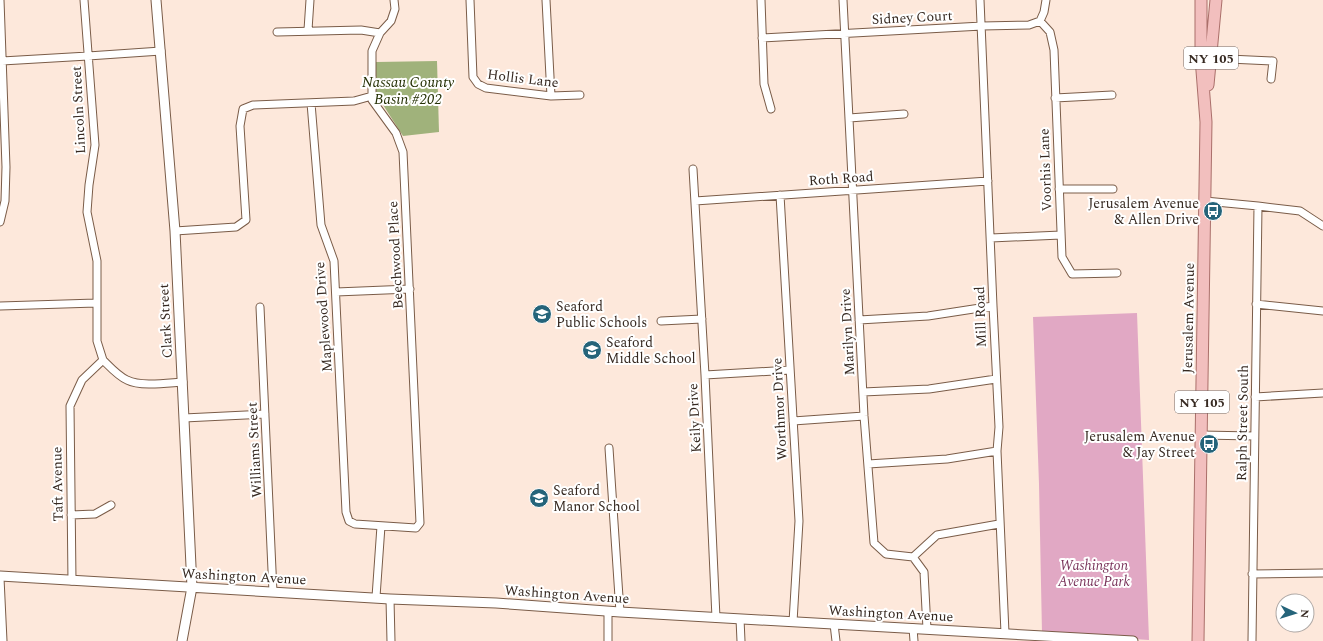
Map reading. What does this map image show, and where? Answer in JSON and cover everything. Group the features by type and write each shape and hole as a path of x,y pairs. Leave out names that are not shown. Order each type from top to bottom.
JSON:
{"main road":[{"name":"Jerusalem Avenue","path":"1198,641 1206,116 1206,58 1201,0"},
{"name":"Jerusalem Avenue","path":"1206,58 1216,0"}],"street":[{"path":"0,0 6,166 5,201 0,222"},
{"name":"Lincoln Street","path":"84,0 95,145 89,185 87,212 97,261 97,341 103,360 116,373 128,381 150,384 183,382"},
{"name":"Clark Street","path":"156,0 175,231 192,587 182,641"},
{"path":"308,30 310,0"},
{"name":"Beechwood Place","path":"381,526 416,528 420,523 403,152 396,133 372,100 372,51 380,33 391,21 395,9 394,0"},
{"name":"Hollis Lane","path":"470,0 473,77 478,84 486,88 551,96 580,95"},
{"path":"546,0 551,96"},
{"path":"761,0 764,84 772,110"},
{"name":"Marilyn Drive","path":"843,0 864,416 874,543 886,554 913,556"},
{"name":"Mill Road","path":"980,0 999,427 997,451 999,524 1005,633"},
{"path":"1040,21 1044,12 1046,0"},
{"name":"Sidney Court","path":"762,38 982,26 1028,25 1040,21"},
{"name":"Voorhis Lane","path":"1040,21 1050,32 1054,50 1062,257 1072,274 1117,273"},
{"path":"277,32 308,30 362,30 380,33"},
{"path":"2,61 161,51"},
{"path":"1206,58 1273,61 1271,79"},
{"path":"1055,98 1112,95"},
{"path":"175,231 236,227 246,220 240,126 243,109 253,105 354,101 372,96"},
{"name":"Maplewood Drive","path":"311,103 321,225 334,261 346,512 349,521 359,524 381,526"},
{"path":"849,118 904,114"},
{"name":"Keily Drive","path":"693,170 705,375 716,618"},
{"name":"Roth Road","path":"695,201 988,181"},
{"path":"1059,189 1113,189"},
{"name":"Worthmor Drive","path":"780,195 798,522 793,622"},
{"path":"1205,201 1300,210 1323,226"},
{"name":"Ralph Street South","path":"1252,641 1258,206"},
{"path":"991,238 1061,235"},
{"path":"336,292 410,289"},
{"path":"0,306 96,303"},
{"path":"1256,304 1323,311"},
{"path":"859,320 928,316 993,306"},
{"name":"Williams Street","path":"260,307 273,592"},
{"path":"661,321 702,319"},
{"name":"Taft Avenue","path":"72,580 70,406 82,380 103,360"},
{"path":"705,375 790,370"},
{"path":"863,392 929,389 996,379"},
{"path":"1255,397 1323,393"},
{"path":"184,418 265,414"},
{"path":"793,421 864,416"},
{"path":"1201,435 1254,436"},
{"path":"609,448 620,612"},
{"path":"868,464 947,459 997,451"},
{"path":"71,515 95,514 111,505"},
{"path":"927,629 924,572 913,556 937,535 999,524"},
{"path":"376,597 381,526"},
{"path":"1252,574 1323,573"},
{"path":"0,577 3,641"},
{"name":"Washington Avenue","path":"0,577 376,597 390,599 496,603 716,618 1005,633 1052,639 1133,641"},
{"path":"390,599 391,641"},
{"path":"608,611 608,641"},
{"path":"740,619 741,641"},
{"path":"834,624 836,641"},
{"path":"913,628 914,641"}],"green space":[{"name":"Washington Avenue Park","path":"1137,313 1149,640 1042,633 1039,484 1033,317"}],"water":[{"name":"Nassau County Basin #202","path":"437,61 439,132 403,136 376,94 376,62"}],"place":[{"name":"Jerusalem Avenue & Allen Drive","path":"1213,211"},
{"name":"Seaford Public Schools","path":"542,314"},
{"name":"Seaford Middle School","path":"592,350"},
{"name":"Jerusalem Avenue & Jay Street","path":"1209,444"},
{"name":"Seaford Manor School","path":"539,498"}]}
